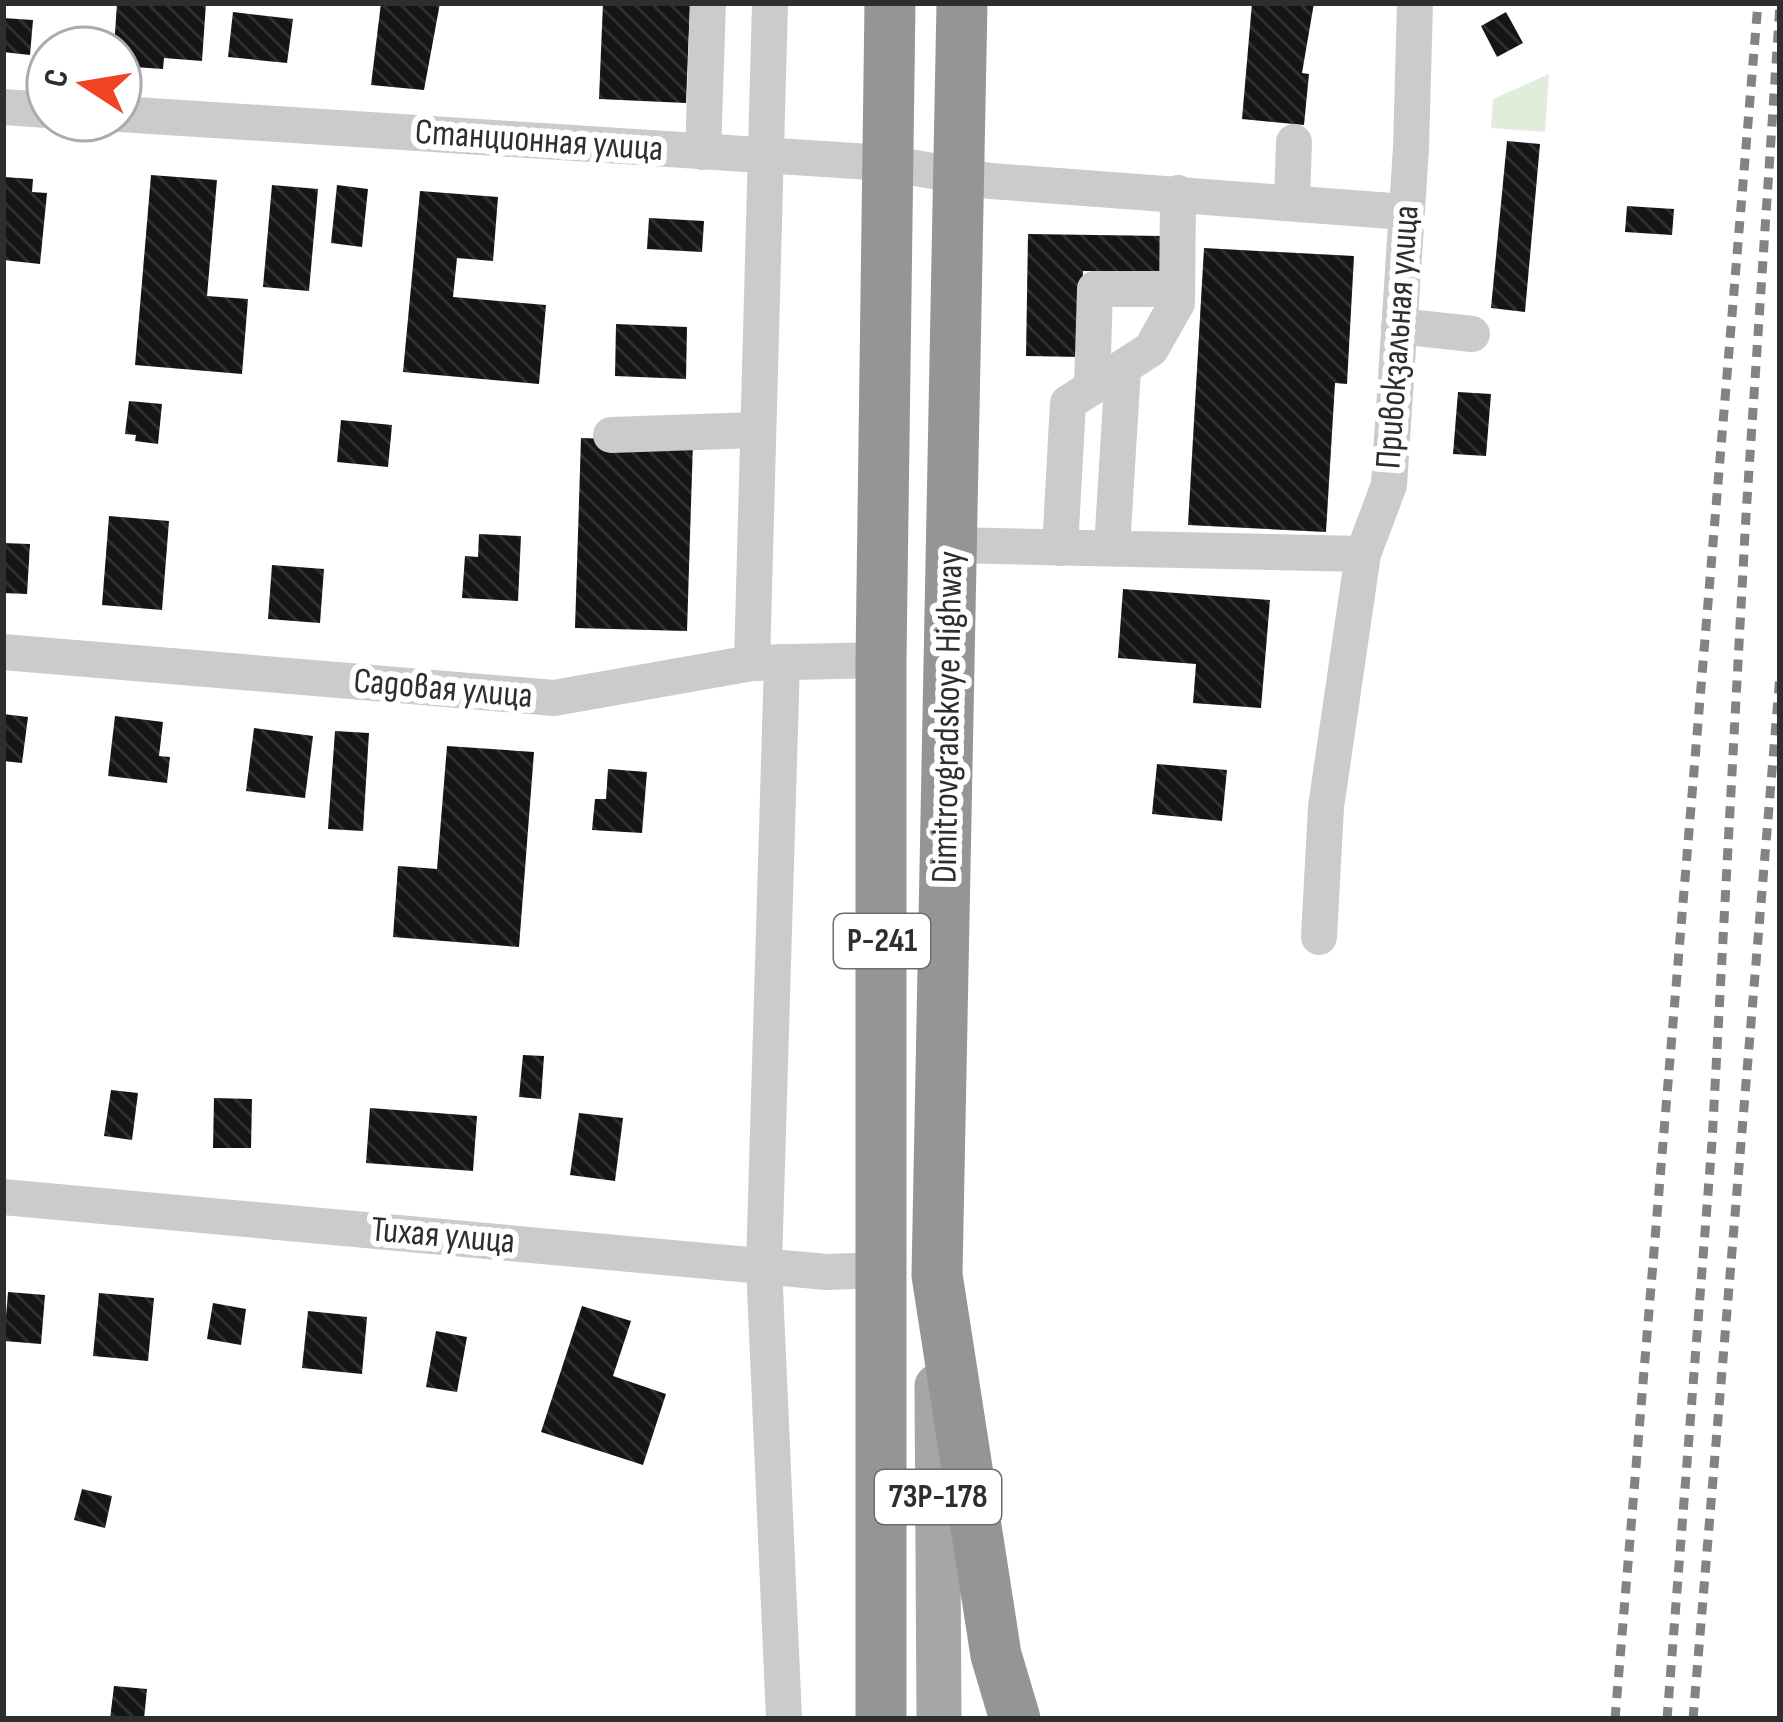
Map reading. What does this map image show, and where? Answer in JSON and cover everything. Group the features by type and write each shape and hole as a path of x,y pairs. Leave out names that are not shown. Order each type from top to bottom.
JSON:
{"highway":[{"name":"Dimitrovgradskoye Highway","path":"881,1719 881,660 890,3"},
{"name":"Dimitrovgradskoye Highway","path":"937,1275 962,3"},
{"name":"Р-241","path":"937,1275 995,1654 1015,1719"}],"main road":[{"name":"Dimitrovgradskoye Highway","path":"937,1275 939,1719"}],"street":[{"path":"703,152 708,3"},
{"path":"770,3 769,156 757,430 767,663 764,1265 784,1719"},
{"name":"Привокзальная улица","path":"1319,937 1326,807 1363,554 1389,485 1414,3"},
{"name":"Станционная улица","path":"144,116 886,163 957,178 1405,212"},
{"path":"1292,201 1294,142"},
{"path":"1060,548 1068,403 1150,349 1177,303 1178,193"},
{"path":"1112,548 1107,378 1095,289 1177,290"},
{"path":"1399,326 1472,334"},
{"path":"611,435 757,430"},
{"path":"951,545 1363,554"},
{"name":"Садовая улица","path":"3,652 554,698 767,663 881,660"},
{"name":"Тихая улица","path":"3,1197 826,1272 882,1270"}],"green space":[{"path":"1549,74 1545,132 1491,128 1493,99"}],"building":[{"path":"117,3 206,3 202,61 164,58 163,69 144,68 144,24 116,24"},
{"path":"381,3 440,3 424,90 371,85"},
{"path":"603,3 690,3 686,103 599,99"},
{"path":"1252,3 1314,3 1302,73 1309,74 1304,125 1242,119"},
{"path":"233,12 293,19 287,63 228,57"},
{"path":"1506,12 1523,43 1497,57 1481,26"},
{"path":"3,18 33,20 24,24 24,54 3,52"},
{"path":"1507,141 1540,144 1525,312 1491,308"},
{"path":"151,175 217,180 207,296 248,299 242,374 135,365"},
{"path":"4,177 33,179 32,192 47,193 40,264 3,260"},
{"path":"272,185 318,189 309,291 263,287"},
{"path":"337,185 368,189 362,247 331,243"},
{"path":"420,191 498,197 493,261 457,258 453,297 546,305 539,384 403,372"},
{"path":"1627,206 1674,209 1672,235 1625,232"},
{"path":"649,218 704,221 702,252 647,249"},
{"path":"1028,234 1163,236 1162,272 1083,271 1081,357 1026,356"},
{"path":"1204,248 1354,256 1347,384 1335,383 1326,532 1188,525"},
{"path":"616,324 687,327 686,379 615,376"},
{"path":"1458,392 1491,394 1486,456 1453,454"},
{"path":"129,401 162,404 158,444 135,441 136,435 125,434"},
{"path":"341,420 392,425 388,467 337,462"},
{"path":"581,438 693,442 687,631 575,628"},
{"path":"109,516 169,521 162,610 102,605"},
{"path":"479,534 521,536 518,601 462,598 465,556 478,557"},
{"path":"3,543 30,544 27,594 3,593"},
{"path":"272,565 324,569 320,623 268,619"},
{"path":"1123,589 1270,600 1261,708 1193,703 1196,664 1118,658"},
{"path":"3,714 28,717 22,763 3,761"},
{"path":"115,716 163,722 159,756 170,757 167,783 108,776"},
{"path":"254,728 313,736 305,798 246,791"},
{"path":"335,731 369,733 363,831 328,829"},
{"path":"447,746 534,752 519,947 393,937 398,866 437,869"},
{"path":"1157,764 1227,770 1222,821 1152,814"},
{"path":"608,769 647,772 642,833 592,830 595,799 606,799"},
{"path":"523,1055 544,1056 541,1099 519,1097"},
{"path":"111,1090 138,1093 132,1140 104,1136"},
{"path":"214,1098 252,1099 251,1148 213,1148"},
{"path":"370,1108 477,1116 473,1171 366,1163"},
{"path":"579,1113 623,1118 615,1181 570,1175"},
{"path":"8,1292 45,1295 41,1344 4,1341"},
{"path":"99,1293 154,1298 148,1361 93,1356"},
{"path":"213,1303 246,1309 241,1345 207,1339"},
{"path":"582,1306 631,1321 613,1376 666,1394 643,1465 541,1432"},
{"path":"308,1311 367,1317 362,1374 302,1368"},
{"path":"436,1331 467,1337 457,1392 426,1387"},
{"path":"82,1489 112,1496 105,1528 74,1520"},
{"path":"114,1686 147,1689 144,1719 110,1719"}],"railway":[{"path":"1615,1719 1758,3"},
{"path":"1667,1719 1712,1142 1780,4"},
{"path":"1693,1719 1780,675"}]}
